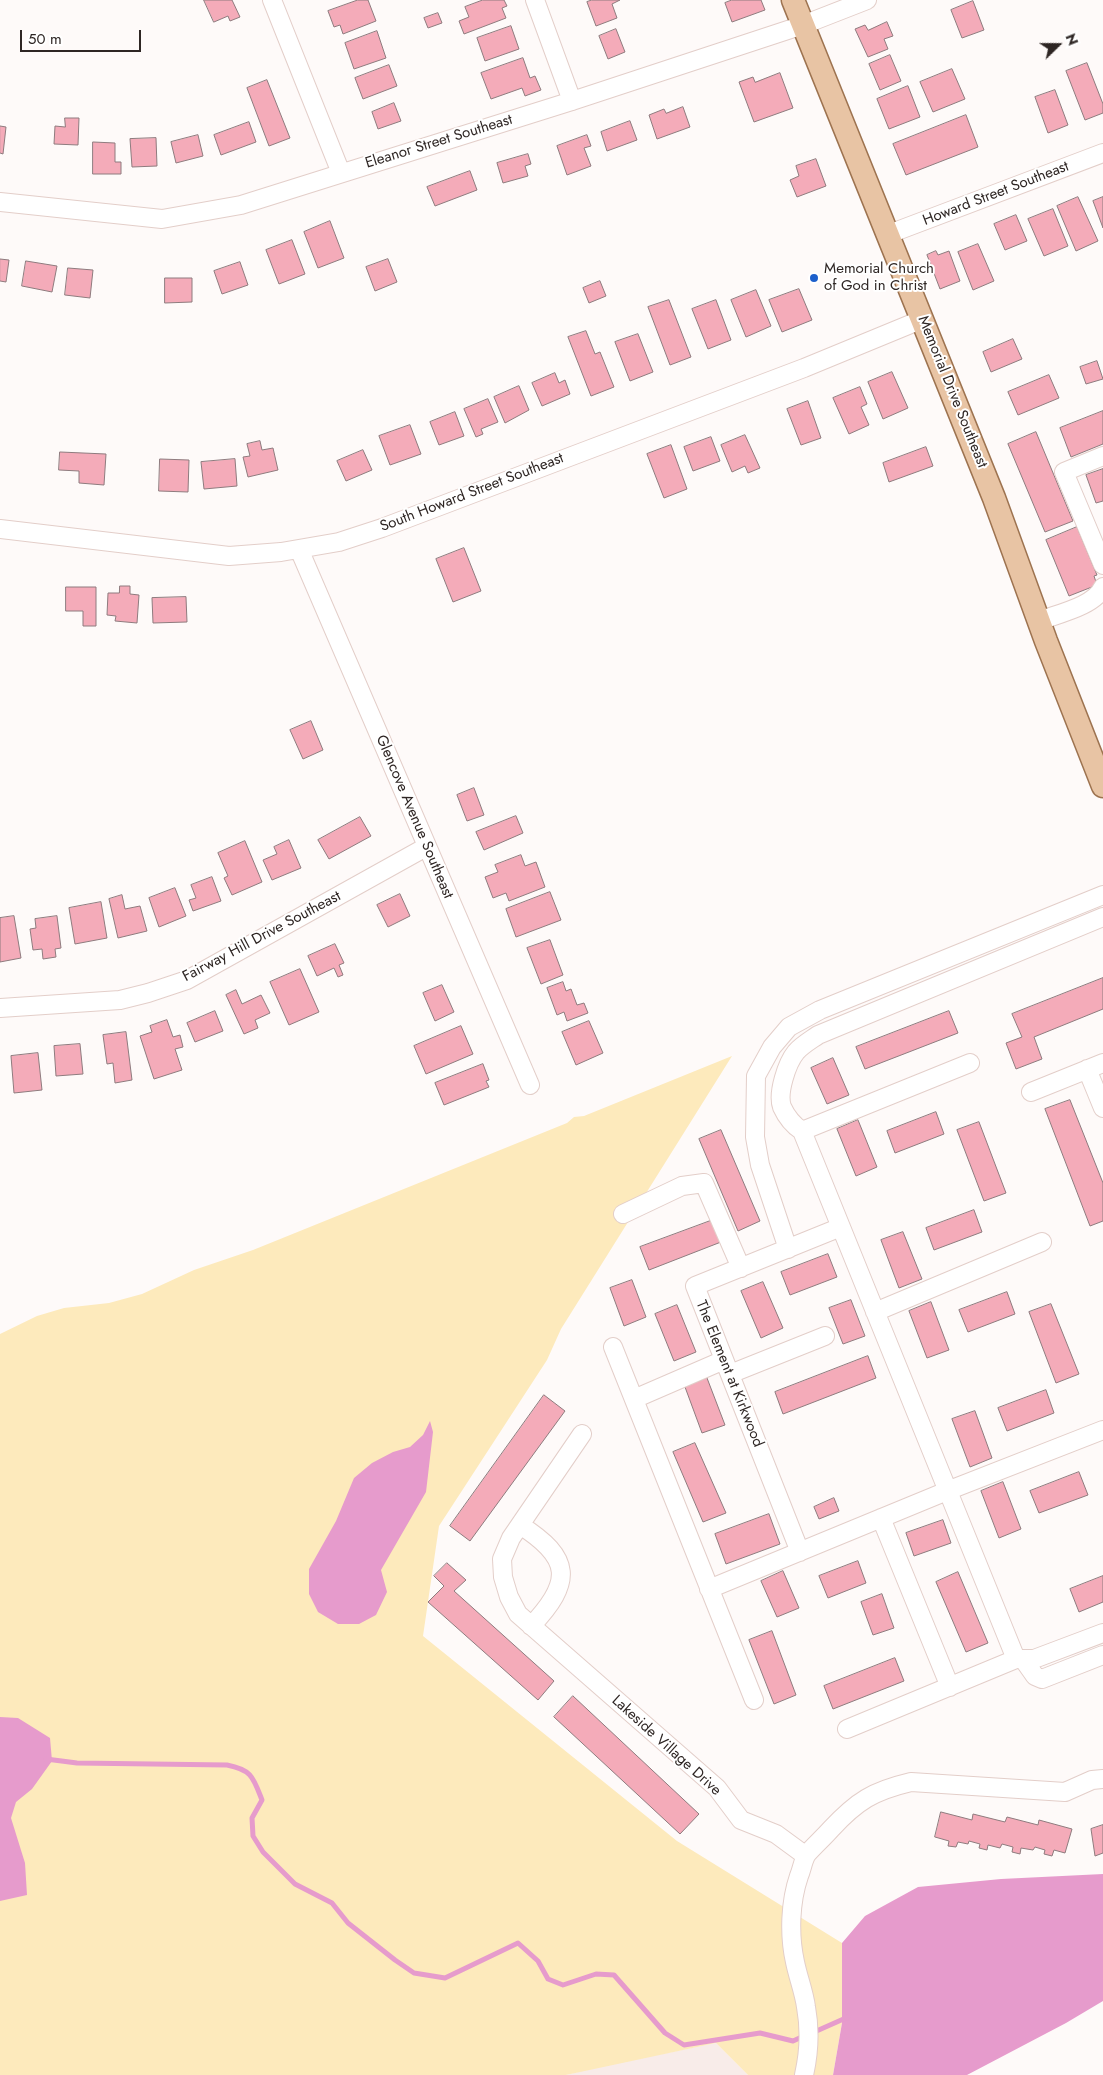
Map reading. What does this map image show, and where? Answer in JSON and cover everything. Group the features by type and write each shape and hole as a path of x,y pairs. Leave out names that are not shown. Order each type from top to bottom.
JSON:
{"main road":[{"name":"Memorial Drive Southeast","path":"794,0 1006,528 1039,622 1098,756 1103,786"}],"street":[{"path":"272,0 341,173"},
{"path":"535,0 572,101"},
{"name":"Eleanor Street Southeast","path":"0,202 162,219 241,205 572,101 803,25 868,0"},
{"name":"Howard Street Southeast","path":"888,234 1103,153"},
{"name":"South Howard Street Southeast","path":"0,529 229,556 299,549 339,542 382,528 804,368 923,319"},
{"path":"1103,456 1064,472 1103,565"},
{"name":"Glencove Avenue Southeast","path":"299,549 530,1085"},
{"path":"1039,622 1090,602 1100,593 1103,587"},
{"name":"Fairway Hill Drive Southeast","path":"0,1008 120,1000 187,980 426,847"},
{"path":"788,1249 760,1165 755,1137 754,1109 756,1076 772,1047 789,1027 820,1010 1103,895"},
{"path":"1103,917 818,1035 797,1051 787,1067 782,1082 781,1106 792,1124 802,1131 948,1491 1019,1659 1035,1676 1042,1678 1103,1655"},
{"path":"802,1131 970,1063"},
{"path":"1031,1092 1095,1066 1103,1108"},
{"path":"754,1109 781,1106"},
{"path":"622,1214 682,1186 704,1183 741,1268"},
{"name":"The Element at Kirkwood","path":"800,1552 695,1286 841,1227"},
{"path":"875,1312 1042,1242"},
{"path":"634,1399 824,1336"},
{"path":"613,1347 754,1700"},
{"path":"709,1589 1103,1430"},
{"name":"Lakeside Village Drive","path":"582,1434 511,1538 502,1559 502,1577 509,1597 518,1614 717,1788 741,1820 776,1834 806,1856"},
{"path":"881,1518 950,1687"},
{"path":"520,1525 541,1538 556,1554 562,1573 558,1594 548,1609 531,1626"},
{"path":"847,1729 1019,1659 1034,1659 1051,1654 1103,1633"},
{"path":"804,2075 808,2058 809,2034 806,2007 795,1962 792,1920 796,1884 806,1856 844,1815 867,1797 887,1788 911,1782 936,1782 1065,1792 1099,1775"}],"shaded area":[{"path":"732,1056 561,1329 547,1360 439,1526 423,1636 677,1841 842,1943 842,2023 833,2075 748,2075 716,2043 566,2075 0,2075 0,1334 37,1316 64,1308 109,1303 142,1294 194,1270 253,1250 567,1123 574,1117 584,1116"},
{"path":"430,1421 433,1432 426,1492 381,1570 387,1592 376,1615 359,1624 338,1624 318,1612 309,1594 309,1569 336,1521 354,1478 372,1463 393,1452 410,1447 423,1435"},
{"path":"0,1717 18,1718 50,1738 52,1761 32,1789 16,1802 11,1818 25,1863 27,1895 0,1901"},
{"path":"1103,1874 1103,2001 1066,2023 967,2075 833,2075 842,2023 842,1943 865,1916 918,1887 1001,1879"},
{"path":"716,2043 748,2075 566,2075 589,2069"}],"building":[{"path":"204,0 232,0 240,17 230,21 228,16 214,22"},
{"path":"358,0 368,0 376,21 343,34 340,25 334,27 328,11"},
{"path":"483,0 504,0 507,6 502,8 506,18 464,34 459,21 469,17 465,7"},
{"path":"592,0 620,0 612,4 617,18 596,26 587,2"},
{"path":"732,0 761,0 765,10 732,22 725,3"},
{"path":"973,1 984,30 962,38 951,10"},
{"path":"438,13 442,23 428,28 424,18"},
{"path":"887,22 893,36 884,39 888,49 868,57 855,29 865,25 868,30"},
{"path":"511,26 519,49 485,61 477,38"},
{"path":"616,29 625,52 608,59 599,36"},
{"path":"377,31 386,58 354,69 345,43"},
{"path":"890,55 901,81 880,90 869,64"},
{"path":"523,58 530,78 535,76 541,90 525,96 522,88 491,99 481,73"},
{"path":"1087,63 1103,104 1103,113 1085,120 1066,71"},
{"path":"389,65 397,86 363,99 355,78"},
{"path":"952,69 965,99 933,112 920,82"},
{"path":"780,73 793,108 754,122 739,82 753,77 755,82"},
{"path":"267,80 290,138 269,146 247,88"},
{"path":"908,86 920,117 889,129 877,99"},
{"path":"1055,90 1068,125 1048,133 1035,97"},
{"path":"394,103 401,121 378,129 372,112"},
{"path":"683,107 690,127 657,139 649,115 664,109 666,113"},
{"path":"966,115 978,147 906,175 893,144"},
{"path":"65,118 79,118 78,145 54,144 55,126 65,127"},
{"path":"630,121 637,140 607,151 601,132"},
{"path":"249,122 256,142 221,155 214,135"},
{"path":"0,126 6,127 3,154 0,153"},
{"path":"198,135 203,156 176,163 171,142"},
{"path":"587,135 591,146 584,148 591,166 567,175 557,146"},
{"path":"156,138 157,166 132,167 130,139"},
{"path":"93,142 115,143 115,162 121,162 121,174 93,174"},
{"path":"528,154 531,164 525,166 528,176 503,183 497,163"},
{"path":"816,159 826,186 797,197 790,180 799,176 796,166"},
{"path":"470,171 477,190 435,206 427,187"},
{"path":"1078,197 1098,241 1076,251 1057,206"},
{"path":"1103,197 1103,228 1093,201"},
{"path":"1053,209 1068,246 1044,256 1028,219"},
{"path":"1016,215 1027,241 1005,250 994,224"},
{"path":"330,221 344,258 318,268 304,232"},
{"path":"292,240 305,274 279,284 266,250"},
{"path":"978,244 994,281 973,290 958,252"},
{"path":"936,251 938,255 949,251 960,281 940,289 927,255"},
{"path":"0,259 9,260 6,282 0,281"},
{"path":"388,259 397,282 375,291 366,267"},
{"path":"26,261 57,266 52,292 22,286"},
{"path":"240,262 248,285 222,294 214,271"},
{"path":"68,268 93,270 90,298 65,295"},
{"path":"165,278 192,278 192,302 165,303"},
{"path":"600,281 606,296 589,303 583,288"},
{"path":"799,289 812,320 782,332 769,300"},
{"path":"756,290 771,326 746,337 731,300"},
{"path":"669,300 691,357 670,365 648,307"},
{"path":"716,300 731,340 708,349 692,309"},
{"path":"586,331 595,354 600,352 614,387 591,396 568,337"},
{"path":"638,334 653,372 630,381 615,342"},
{"path":"1013,339 1022,359 991,372 983,352"},
{"path":"1097,361 1103,379 1086,384 1080,367"},
{"path":"892,372 908,408 883,419 868,382"},
{"path":"555,373 559,383 565,380 570,394 542,406 532,383"},
{"path":"1049,375 1059,398 1018,415 1008,392"},
{"path":"519,386 529,410 505,423 494,397"},
{"path":"860,387 867,404 861,407 869,425 849,434 833,398"},
{"path":"488,399 498,422 481,429 483,434 476,437 464,409"},
{"path":"808,401 821,438 801,445 787,409"},
{"path":"1103,411 1103,444 1071,457 1060,428"},
{"path":"455,412 464,436 439,445 430,422"},
{"path":"410,425 421,454 390,465 379,436"},
{"path":"1036,432 1073,521 1045,532 1008,444"},
{"path":"745,435 760,468 748,473 745,466 732,472 721,445"},
{"path":"711,437 720,461 693,471 684,447"},
{"path":"260,441 262,450 273,448 278,470 248,477 243,457 250,456 247,444"},
{"path":"671,445 687,489 664,498 647,454"},
{"path":"926,447 933,466 889,482 883,463"},
{"path":"363,450 372,470 346,481 337,461"},
{"path":"60,452 106,454 104,485 79,483 79,471 59,470"},
{"path":"160,459 189,460 188,492 159,491"},
{"path":"235,459 237,486 204,489 201,462"},
{"path":"1103,469 1103,501 1096,503 1086,475"},
{"path":"1077,527 1097,575 1094,576 1097,585 1069,596 1046,540"},
{"path":"464,548 481,591 453,602 436,559"},
{"path":"120,586 130,586 130,594 139,595 137,623 115,621 116,616 107,615 108,593 119,593"},
{"path":"66,587 96,587 96,626 83,626 83,611 66,611"},
{"path":"186,597 187,622 153,623 152,598"},
{"path":"311,721 323,750 303,759 290,730"},
{"path":"474,788 484,815 467,821 457,795"},
{"path":"516,816 523,833 484,850 476,832"},
{"path":"360,817 371,836 329,859 318,840"},
{"path":"289,840 301,868 272,880 263,860 277,854 274,847"},
{"path":"245,841 262,882 232,895 224,878 228,876 218,853"},
{"path":"521,855 525,866 536,862 545,887 509,901 506,893 493,898 485,877 498,872 495,865"},
{"path":"212,877 221,901 193,911 189,900 196,898 191,885"},
{"path":"175,888 186,916 159,927 149,898"},
{"path":"550,892 561,920 516,937 506,909"},
{"path":"400,894 410,916 388,927 377,905"},
{"path":"122,895 125,909 140,906 147,931 118,938 109,899"},
{"path":"101,902 107,938 75,944 69,908"},
{"path":"14,916 21,958 0,962 0,918"},
{"path":"57,916 61,948 55,949 56,957 43,959 42,949 33,950 30,929 36,928 35,919"},
{"path":"550,940 563,975 541,984 527,948"},
{"path":"335,944 344,963 339,965 343,975 338,977 334,968 317,976 308,956"},
{"path":"300,969 319,1012 289,1025 270,982"},
{"path":"1103,978 1103,1009 1034,1037 1042,1059 1016,1069 1006,1043 1022,1037 1012,1014"},
{"path":"563,982 566,991 571,989 577,1005 584,1003 588,1013 567,1021 564,1012 557,1015 547,988"},
{"path":"442,985 454,1012 435,1021 423,993"},
{"path":"236,990 242,1004 261,995 270,1013 255,1020 258,1028 244,1034 226,995"},
{"path":"215,1011 223,1031 195,1042 187,1023"},
{"path":"949,1011 958,1033 865,1069 856,1047"},
{"path":"167,1020 173,1037 180,1035 183,1047 175,1049 182,1070 154,1079 140,1036 152,1032 150,1026"},
{"path":"589,1021 603,1053 576,1065 562,1032"},
{"path":"461,1026 473,1054 426,1074 414,1046"},
{"path":"126,1032 132,1080 115,1083 113,1063 107,1064 103,1035"},
{"path":"80,1044 83,1074 56,1076 54,1046"},
{"path":"38,1053 42,1090 14,1093 11,1056"},
{"path":"833,1058 849,1095 827,1104 811,1068"},
{"path":"483,1064 489,1080 486,1081 489,1087 444,1105 435,1083"},
{"path":"1070,1100 1103,1183 1103,1221 1090,1226 1045,1109"},
{"path":"936,1112 944,1134 895,1153 887,1131"},
{"path":"858,1120 877,1167 856,1176 837,1129"},
{"path":"979,1122 1006,1193 984,1201 957,1130"},
{"path":"721,1130 760,1221 738,1231 699,1139"},
{"path":"974,1210 982,1232 934,1250 926,1228"},
{"path":"713,1220 721,1242 649,1270 640,1247"},
{"path":"903,1232 922,1279 899,1288 881,1240"},
{"path":"828,1254 837,1277 790,1295 781,1272"},
{"path":"632,1280 646,1317 624,1326 610,1288"},
{"path":"763,1282 783,1328 761,1338 741,1291"},
{"path":"1007,1292 1015,1314 968,1332 959,1310"},
{"path":"851,1300 865,1336 843,1344 829,1308"},
{"path":"931,1302 949,1350 927,1358 909,1311"},
{"path":"1051,1304 1079,1374 1056,1383 1029,1312"},
{"path":"677,1305 696,1352 674,1361 655,1314"},
{"path":"868,1356 876,1378 783,1414 775,1392"},
{"path":"707,1378 725,1425 702,1433 685,1387"},
{"path":"1046,1390 1054,1413 1007,1431 998,1408"},
{"path":"544,1395 565,1411 470,1541 450,1526"},
{"path":"975,1411 992,1458 970,1467 952,1419"},
{"path":"695,1443 726,1513 703,1522 673,1452"},
{"path":"1079,1472 1088,1495 1039,1513 1030,1491"},
{"path":"1003,1482 1021,1529 999,1538 981,1491"},
{"path":"834,1498 839,1511 819,1519 814,1507"},
{"path":"769,1514 780,1544 726,1564 715,1534"},
{"path":"943,1520 951,1543 914,1556 906,1533"},
{"path":"858,1561 866,1583 828,1598 819,1576"},
{"path":"447,1563 466,1580 454,1591 554,1681 538,1700 428,1602 444,1586 434,1576"},
{"path":"783,1571 799,1608 777,1617 761,1581"},
{"path":"958,1572 988,1643 966,1652 936,1582"},
{"path":"1103,1576 1103,1602 1079,1612 1070,1589"},
{"path":"882,1594 894,1628 873,1635 861,1602"},
{"path":"772,1631 796,1695 774,1704 749,1640"},
{"path":"895,1658 904,1681 833,1709 824,1686"},
{"path":"573,1696 699,1814 680,1834 554,1717"},
{"path":"941,1812 972,1820 973,1814 1005,1822 1007,1817 1038,1825 1039,1820 1072,1829 1065,1853 1054,1850 1052,1856 1044,1854 1045,1850 1035,1847 1033,1850 1021,1848 1020,1854 1012,1852 1013,1847 1002,1844 1000,1848 988,1845 987,1850 979,1848 980,1844 969,1841 968,1844 958,1842 956,1847 948,1846 949,1841 935,1837"},
{"path":"1103,1825 1103,1853 1095,1856 1091,1829"}],"waterway":[{"path":"46,1759 77,1763 227,1765 242,1769 254,1780 262,1800 252,1818 253,1836 263,1852 295,1884 332,1903 348,1923 414,1973 445,1978 518,1943 538,1961 548,1979 563,1985 596,1974 614,1975 665,2033 684,2045 760,2033 793,2041 804,2036"},
{"path":"812,2033 848,2017"}],"place":[{"name":"Memorial Church of God in Christ","path":"814,278"}]}
